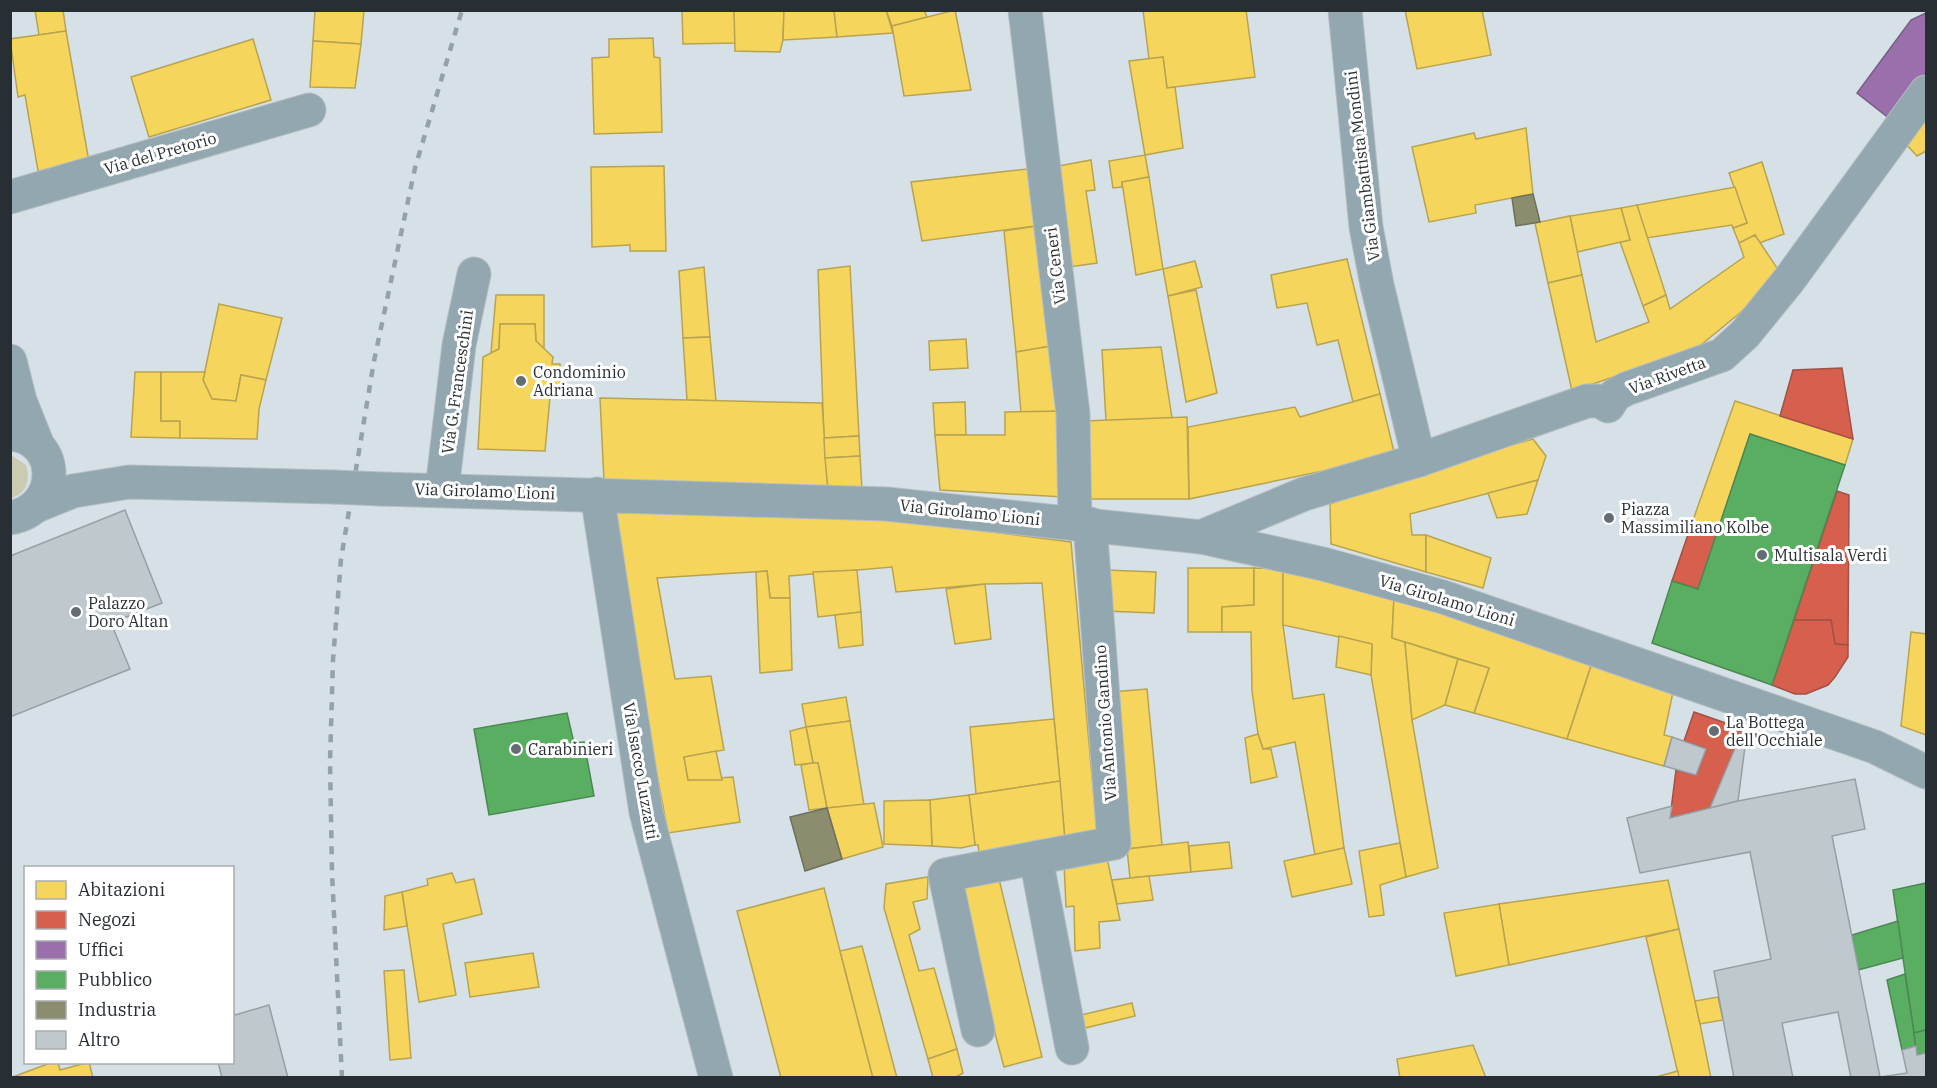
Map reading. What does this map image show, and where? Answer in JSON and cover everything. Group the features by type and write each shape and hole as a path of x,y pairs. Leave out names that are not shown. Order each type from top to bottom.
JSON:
{"street":[{"name":"Via Ceneri","path":"1025,10 1073,414 1082,523"},
{"name":"Via Giambattista Mondini","path":"1345,10 1366,227 1377,285 1419,460"},
{"name":"Via Rivetta","path":"1201,537 1304,494 1419,460 1587,401 1600,401 1608,406 1615,395 1626,389 1722,355 1745,334 1789,280 1926,92"},
{"name":"Via del Pretorio","path":"10,197 309,110"},
{"name":"Via G. Franceschini","path":"442,490 459,345 474,274"},
{"path":"10,361 20,401 24,440 49,470 45,496 23,512"},
{"name":"Via Girolamo Lioni","path":"23,512 73,491 129,482 886,504 1201,537 1323,564 1443,597 1875,747 1926,772"},
{"name":"Via Isacco Luzzatti","path":"597,494 646,812 716,1077"},
{"name":"Via Antonio Gandino","path":"978,1030 945,875 1113,843 1082,523"},
{"path":"1036,858 1072,1048"}],"green space":[{"path":"11,455 26,465 28,476 24,490 11,498"}],"building: Abitazioni":[{"path":"35,10 63,10 66,31 39,35"},
{"path":"315,10 364,10 361,44 313,41"},
{"path":"682,10 734,10 736,43 683,44"},
{"path":"734,10 784,10 783,40 780,52 735,51"},
{"path":"784,10 834,10 837,37 783,40"},
{"path":"834,10 886,10 893,33 837,37"},
{"path":"886,10 924,10 927,17 892,26"},
{"path":"955,10 971,90 904,96 892,26"},
{"path":"1143,10 1246,10 1255,77 1167,88 1163,57 1149,59"},
{"path":"1405,10 1482,10 1491,55 1417,69"},
{"path":"66,31 89,162 38,171 25,95 18,97 10,39"},
{"path":"653,38 654,57 660,58 662,132 594,134 592,58 609,57 609,39"},
{"path":"253,39 271,100 149,137 131,77"},
{"path":"313,41 361,44 355,88 310,87"},
{"path":"1163,57 1167,88 1175,87 1183,148 1145,155 1129,61"},
{"path":"1926,113 1926,151 1917,156 1904,142"},
{"path":"1526,128 1533,194 1475,205 1476,213 1429,222 1412,147 1474,133 1476,139"},
{"path":"1145,155 1149,177 1122,182 1122,187 1113,188 1109,161"},
{"path":"1091,160 1095,190 1086,191 1097,263 1069,267 1053,167"},
{"path":"1762,162 1784,234 1759,243 1755,235 1739,243 1733,228 1747,223 1729,173"},
{"path":"664,166 666,251 630,251 630,245 592,247 591,167"},
{"path":"1037,168 1043,225 922,241 911,182"},
{"path":"1149,177 1163,269 1136,275 1122,182"},
{"path":"1735,187 1747,223 1733,228 1732,225 1646,238 1637,205"},
{"path":"1637,205 1666,295 1643,306 1620,242 1630,240 1621,208"},
{"path":"1621,208 1630,240 1577,252 1570,216"},
{"path":"1570,216 1582,275 1548,283 1535,223"},
{"path":"1043,225 1057,345 1016,352 1004,231"},
{"path":"1755,235 1781,274 1741,312 1696,349 1572,391 1548,283 1582,275 1596,342 1649,322 1643,306 1666,295 1670,309 1744,257 1739,243"},
{"path":"1347,259 1380,394 1353,402 1338,340 1317,345 1307,303 1277,308 1271,275"},
{"path":"1195,261 1202,287 1168,296 1163,269"},
{"path":"850,266 859,436 824,438 818,270"},
{"path":"704,267 710,337 683,338 679,271"},
{"path":"1196,290 1217,393 1186,402 1168,296"},
{"path":"496,295 544,295 544,349 536,341 535,324 500,324 499,349 491,353"},
{"path":"219,304 282,318 266,380 241,375 236,401 212,399 203,380"},
{"name":"Condominio Adriana","path":"500,324 535,324 536,341 553,357 552,364 560,364 561,397 550,397 545,451 478,449 483,357 499,349"},
{"path":"710,337 716,401 687,400 683,338"},
{"path":"966,339 968,368 930,370 929,341"},
{"path":"1057,345 1064,411 1021,413 1016,352"},
{"path":"1161,347 1172,418 1106,421 1102,350"},
{"path":"135,372 161,372 161,421 180,421 180,438 131,437"},
{"path":"161,372 205,372 203,380 212,399 236,401 241,375 266,380 259,409 257,439 180,438 180,421 161,421"},
{"path":"1380,394 1395,456 1189,499 1188,427 1295,407 1300,417"},
{"path":"600,398 822,403 828,490 604,481"},
{"path":"1735,401 1853,439 1845,465 1750,434 1718,530 1692,523"},
{"path":"965,402 966,435 935,435 933,403"},
{"path":"1064,411 1064,497 940,490 935,435 1005,435 1005,412"},
{"path":"1187,417 1189,499 1085,499 1084,421"},
{"path":"859,436 860,456 825,458 824,438"},
{"path":"1533,439 1546,456 1538,480 1410,514 1412,535 1426,535 1426,572 1331,544 1330,504 1413,473"},
{"path":"860,456 862,490 828,490 825,458"},
{"path":"1538,480 1527,514 1497,518 1488,493"},
{"path":"835,512 1071,542 1097,832 1065,841 1042,583 985,584 896,592 892,567 789,576 790,598 770,598 767,571 657,578 675,679 711,676 724,750 684,757 688,780 733,777 740,822 668,833 640,684 616,513"},
{"path":"1426,535 1491,558 1483,588 1426,572"},
{"path":"1188,568 1254,568 1254,605 1222,607 1222,632 1188,632"},
{"path":"1254,568 1283,569 1283,625 1293,699 1324,694 1344,848 1315,855 1295,742 1263,749 1258,734 1252,691 1251,632 1222,632 1222,607 1254,605"},
{"path":"1283,569 1394,597 1392,638 1405,642 1412,720 1438,868 1406,877 1371,675 1372,644 1283,625"},
{"path":"857,570 861,612 818,617 813,572"},
{"path":"1106,570 1156,572 1154,613 1105,611"},
{"path":"767,571 770,598 790,598 792,670 760,673 756,572"},
{"path":"985,584 991,639 955,644 946,589"},
{"path":"1394,597 1592,663 1567,739 1474,713 1489,668 1392,638"},
{"path":"861,612 863,645 839,648 835,615"},
{"path":"1911,632 1926,634 1926,735 1901,726"},
{"path":"1339,636 1372,644 1371,675 1336,667"},
{"path":"1405,642 1458,659 1445,705 1412,720"},
{"path":"1458,659 1489,668 1474,713 1445,705"},
{"path":"1592,663 1673,692 1664,735 1672,737 1664,766 1567,739"},
{"path":"1147,689 1162,845 1127,849 1111,692"},
{"path":"846,697 850,721 806,727 802,704"},
{"path":"1054,719 1060,781 976,794 970,727"},
{"path":"850,721 864,805 827,808 818,763 813,763 806,727"},
{"path":"806,727 813,763 795,765 790,731"},
{"path":"1258,734 1263,749 1271,749 1277,777 1251,783 1245,738"},
{"path":"716,751 722,780 688,780 684,757"},
{"path":"818,763 827,808 809,810 801,765"},
{"path":"1060,781 1065,841 980,858 978,845 975,845 969,795"},
{"path":"969,795 975,845 961,848 932,846 930,800"},
{"path":"930,800 932,846 884,844 884,801"},
{"path":"874,803 883,847 842,859 827,808"},
{"path":"1188,842 1191,872 1130,878 1127,849"},
{"path":"1229,842 1232,868 1191,872 1189,846"},
{"path":"1400,843 1406,877 1380,885 1384,915 1369,917 1359,851"},
{"path":"1344,848 1352,884 1292,897 1284,861"},
{"path":"1106,853 1120,920 1099,922 1100,948 1075,951 1074,906 1066,907 1064,863"},
{"path":"452,873 456,883 474,879 482,914 443,924 456,995 419,1002 402,892 428,885 427,879"},
{"path":"1149,876 1153,900 1117,904 1112,880"},
{"path":"928,877 927,899 913,902 920,929 909,935 919,971 934,968 957,1049 928,1059 884,908 886,884"},
{"path":"999,879 1042,1057 1004,1067 977,966 962,888"},
{"path":"1668,880 1679,929 1509,965 1499,904"},
{"path":"824,888 873,1078 781,1078 737,911"},
{"path":"402,892 407,926 384,930 385,896"},
{"path":"1499,904 1509,965 1456,976 1444,913"},
{"path":"1679,929 1711,1078 1679,1078 1646,937"},
{"path":"862,946 897,1078 873,1078 840,951"},
{"path":"533,953 539,987 470,997 465,963"},
{"path":"404,970 411,1058 390,1060 384,971"},
{"path":"1718,997 1723,1020 1700,1024 1695,1001"},
{"path":"1132,1003 1135,1016 1085,1028 1081,1015"},
{"path":"1473,1045 1486,1078 1400,1078 1397,1059"},
{"path":"957,1049 963,1073 954,1078 933,1078 928,1059"},
{"path":"48,1064 58,1064 60,1070 90,1064 93,1078 10,1078"},
{"path":"1678,1071 1679,1078 1652,1078"}],"building: Negozi":[{"path":"1842,368 1853,439 1780,416 1793,370"},
{"path":"1837,491 1849,495 1848,645 1835,644 1831,620 1794,620"},
{"path":"1692,523 1718,530 1698,589 1672,581"},
{"path":"1794,620 1831,620 1835,644 1848,645 1848,657 1835,677 1828,685 1806,694 1795,694 1772,685"},
{"path":"1694,712 1743,729 1710,808 1670,818 1676,770 1696,775 1706,749 1684,741"}],"building: Uffici":[{"path":"1926,13 1926,73 1890,119 1857,93 1911,20"}],"building: Pubblico":[{"name":"Multisala Verdi","path":"1750,434 1845,465 1772,685 1652,643 1672,581 1698,589"},
{"path":"567,713 574,743 584,742 594,796 489,815 474,729"},
{"path":"1926,883 1926,1030 1914,1033 1893,890"},
{"path":"1898,921 1903,958 1858,970 1852,935"},
{"path":"1905,974 1916,1046 1902,1050 1887,980"},
{"path":"1926,1030 1926,1053 1917,1055 1914,1033"}],"building: Industria":[{"path":"1533,194 1540,222 1516,226 1512,198"},
{"path":"827,808 842,859 805,871 790,817"}],"building: Altro":[{"name":"Palazzo Doro Altan","path":"125,510 162,603 111,623 130,669 10,717 10,556"},
{"path":"1743,729 1747,731 1738,801 1710,808"},
{"path":"1672,737 1706,749 1696,775 1664,766"},
{"path":"1855,779 1865,829 1832,836 1880,1077 1907,1073 1902,1050 1916,1046 1917,1055 1926,1053 1926,1078 1851,1078 1838,1012 1782,1023 1793,1078 1734,1078 1714,971 1771,959 1750,852 1640,873 1627,818 1672,806 1670,818 1738,801"},
{"path":"269,1005 288,1078 222,1078 218,1064 234,1064 234,1013 235,1015"}],"railway":[{"path":"342,1078 332,873 330,762 333,660 341,559 374,361 415,168 462,10"}],"place":[{"name":"Condominio Adriana","path":"521,381"},
{"name":"Piazza Massimiliano Kolbe","path":"1609,518"},
{"name":"Multisala Verdi","path":"1762,555"},
{"name":"Palazzo Doro Altan","path":"76,612"},
{"name":"La Bottega dell'Occhiale","path":"1714,731"},
{"name":"Carabinieri","path":"516,749"}]}
